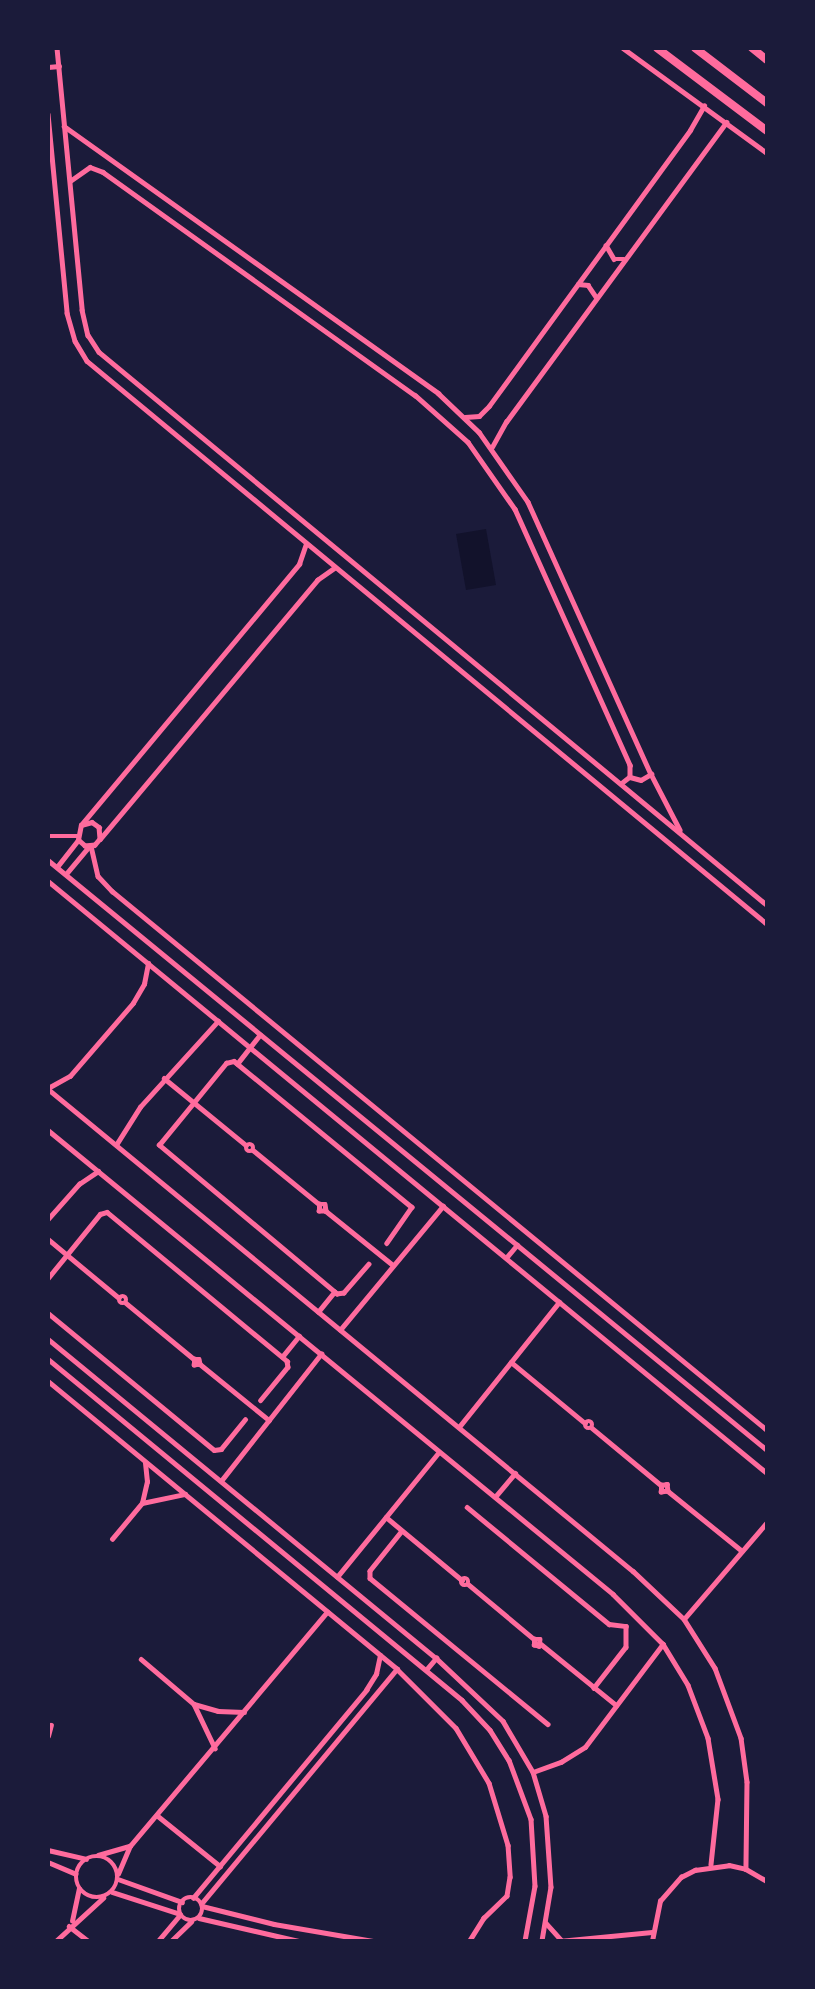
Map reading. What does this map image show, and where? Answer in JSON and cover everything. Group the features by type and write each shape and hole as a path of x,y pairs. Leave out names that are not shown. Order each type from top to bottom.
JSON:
{"highway":[{"path":"657,48 767,131"},
{"path":"695,48 767,103"},
{"path":"752,48 767,60"}],"street":[{"path":"57,48 84,323 93,343 111,365 767,905"},
{"path":"623,48 767,153"},
{"path":"48,67 58,66"},
{"path":"465,417 485,412 704,106"},
{"path":"48,114 70,328 81,353 101,376 767,924"},
{"path":"492,447 596,297 726,122"},
{"path":"64,126 431,388 465,417 492,447 528,502 651,774 685,837"},
{"path":"70,181 90,166 103,172 415,395 468,442 515,509 630,765 630,777"},
{"path":"48,174 54,177"},
{"path":"606,245 614,258 624,259"},
{"path":"578,284 592,288 596,297"},
{"path":"101,376 111,365"},
{"path":"57,867 78,838 81,825 299,564 306,544"},
{"path":"66,874 90,846 100,839 316,580 334,568"},
{"path":"440,655 449,643"},
{"path":"630,777 641,780 651,774"},
{"path":"621,784 630,777"},
{"path":"81,825 96,824 100,839"},
{"path":"48,836 78,838 90,846 93,867 112,891 767,1430"},
{"path":"48,860 767,1450"},
{"path":"48,881 767,1473"},
{"path":"148,963 144,984 133,1003 79,1067 48,1088 515,1473 661,1595 684,1619 715,1668 741,1738 747,1782 746,1869"},
{"path":"116,1145 124,1127 164,1078 218,1021"},
{"path":"237,1064 260,1035"},
{"path":"369,1264 342,1295 334,1292 159,1148 226,1063 237,1064 412,1207 387,1243"},
{"path":"164,1078 246,1145 247,1151 253,1150 319,1204 319,1211 326,1210 393,1265"},
{"path":"48,1130 613,1594 663,1644 688,1685 708,1738 718,1799 711,1865"},
{"path":"48,1219 79,1184 98,1171"},
{"path":"340,1330 443,1206"},
{"path":"48,1278 100,1214 107,1212 282,1357 288,1367 261,1400"},
{"path":"48,1239 119,1298 124,1297 126,1303 194,1359 194,1365 200,1364 269,1420"},
{"path":"506,1258 517,1245"},
{"path":"318,1312 334,1292"},
{"path":"459,1428 559,1302"},
{"path":"48,1313 214,1450 221,1449 245,1419"},
{"path":"282,1357 299,1336"},
{"path":"48,1339 436,1658 490,1706 514,1736 533,1772 550,1839 551,1887 542,1941"},
{"path":"220,1481 321,1354"},
{"path":"48,1359 426,1670 490,1730 509,1760 525,1798 536,1864 525,1941"},
{"path":"511,1362 585,1423 586,1428 592,1428 661,1485 661,1492 668,1491 742,1551"},
{"path":"48,1381 380,1655 456,1728 489,1783 500,1813 510,1886 501,1904 484,1918 471,1941 464,1941"},
{"path":"338,1577 439,1452"},
{"path":"112,1539 142,1503 147,1482 145,1462"},
{"path":"495,1497 515,1473"},
{"path":"142,1503 185,1494"},
{"path":"467,1507 609,1624 626,1626 626,1647 594,1688"},
{"path":"386,1517 462,1580 467,1579 468,1584 534,1639 534,1645 541,1644 615,1705"},
{"path":"684,1619 767,1522"},
{"path":"402,1531 370,1571 370,1578 548,1724"},
{"path":"56,1941 69,1926 112,1892 130,1846 158,1816 327,1612"},
{"path":"533,1772 578,1753 663,1644"},
{"path":"94,1856 106,1858 118,1876 182,1902 193,1898 372,1682 380,1655"},
{"path":"426,1670 436,1658"},
{"path":"141,1659 194,1704 218,1711 244,1713"},
{"path":"199,1918 202,1905 397,1670"},
{"path":"194,1704 215,1748"},
{"path":"48,1736 51,1725"},
{"path":"158,1816 220,1866"},
{"path":"48,1850 86,1859 130,1846"},
{"path":"69,1926 77,1908 79,1888 76,1874 86,1859"},
{"path":"48,1862 76,1874"},
{"path":"652,1941 660,1901 669,1888 695,1870 711,1865 746,1869 767,1881"},
{"path":"79,1888 88,1896 105,1896"},
{"path":"112,1892 180,1914 192,1921"},
{"path":"193,1898 202,1905 283,1926 373,1941"},
{"path":"158,1941 180,1914 182,1902"},
{"path":"171,1941 192,1921 199,1918 299,1941"},
{"path":"546,1923 560,1941 652,1932"},
{"path":"69,1926 88,1941"}],"shaded area":[{"path":"486,529 496,585 466,590 456,534"}]}
